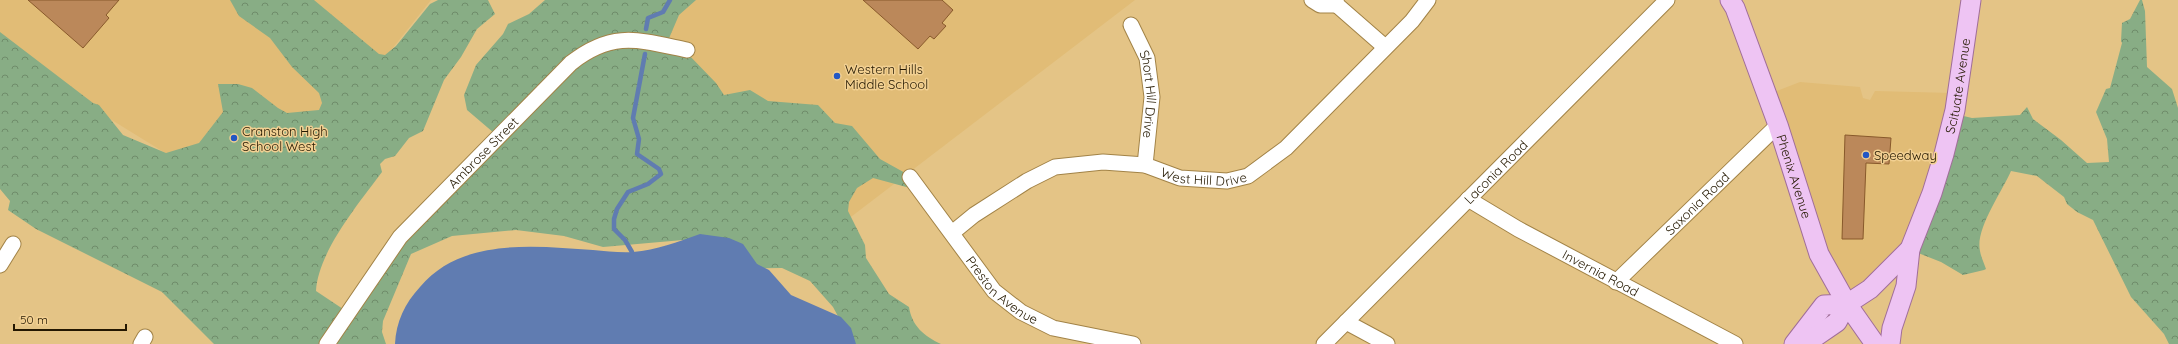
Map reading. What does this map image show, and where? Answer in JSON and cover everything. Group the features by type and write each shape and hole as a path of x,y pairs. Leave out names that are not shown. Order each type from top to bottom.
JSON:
{"main road":[{"name":"Phenix Avenue","path":"1730,0 1778,125 1819,254 1848,304 1875,344"},
{"name":"Scituate Avenue","path":"1848,304 1870,289 1910,249 1932,193 1944,154 1954,110 1971,0"},
{"path":"1890,344 1892,328 1906,286 1910,249"},
{"path":"1794,344 1824,305 1848,304"},
{"path":"1805,344 1837,322 1848,304"}],"street":[{"path":"1312,0 1320,5 1336,2 1385,47"},
{"name":"West Hill Drive","path":"952,233 974,215 1021,186 1056,168 1103,162 1145,165 1180,178 1227,181 1248,176 1286,148 1412,21 1428,0"},
{"name":"Laconia Road","path":"1324,344 1667,0"},
{"name":"Short Hill Drive","path":"1131,26 1147,58 1152,97 1145,165"},
{"name":"Ambrose Street","path":"328,344 400,237 571,63 585,52 614,40 648,42 687,50"},
{"name":"Saxonia Road","path":"1616,282 1778,125"},
{"name":"Preston Avenue","path":"910,177 994,291 1021,312 1053,328 1133,344"},
{"name":"Invernia Road","path":"1468,199 1518,230 1735,344"},
{"path":"0,264 13,244"},
{"path":"1346,322 1387,344"}],"shaded area":[{"name":"Cranston High School West","path":"0,0 431,0 384,59 269,217 0,51"},
{"name":"Western Hills Middle School","path":"625,0 1135,0 788,265"},
{"path":"1800,82 1860,87 1863,98 1870,100 1875,91 1952,93 1908,249 1849,308 1764,96"}],"green space":[{"path":"230,0 314,0 379,54 385,55 396,46 430,4 438,0 488,0 495,14 477,29 461,57 444,80 423,131 409,138 395,156 385,159 380,164 382,172 341,228 332,244 318,276 316,291 343,309 346,308 382,249 494,133 467,110 464,95 476,65 503,34 508,24 529,14 545,0 696,0 679,15 667,43 686,52 716,83 724,95 750,90 768,101 818,105 835,123 852,126 880,159 907,174 910,188 873,178 857,188 849,202 848,211 865,245 866,258 889,294 909,307 913,320 924,334 941,344 853,344 833,307 810,281 782,268 723,269 693,245 683,240 603,247 564,236 516,230 452,236 411,254 383,321 382,332 386,344 214,344 162,292 36,229 8,210 10,201 0,189 0,32 93,103 99,105 123,135 166,153 199,143 223,112 218,84 238,84 252,88 287,113 319,110 322,103 319,93 292,67 270,38 239,16"},
{"path":"2140,0 2142,0 2145,11 2147,67 2172,89 2178,108 2178,344 2169,344 2164,334 2131,297 2093,220 2077,212 2067,204 2064,197 2037,176 2011,171 1981,232 1980,251 1986,269 1963,275 1941,262 1908,249 1951,113 1972,118 2020,115 2027,107 2033,119 2061,140 2087,163 2109,162 2107,139 2096,112 2106,89 2110,88 2122,43 2122,23 2130,19"}],"water":[{"path":"700,234 729,238 743,244 757,264 769,270 791,295 841,317 851,328 856,344 395,344 397,328 402,313 420,287 437,271 457,260 478,252 500,248 547,247 633,252 659,248"}],"building":[{"path":"28,0 119,0 106,15 109,18 83,48"},
{"name":"Western Hills Middle School","path":"863,0 942,0 953,10 942,23 946,26 934,39 930,36 918,49"},
{"path":"1845,135 1891,138 1889,164 1866,163 1863,239 1842,239"}],"waterway":[{"path":"646,29 648,18 663,12 670,0"},
{"path":"632,252 625,240 614,229 614,219 617,209 628,192 648,184 661,174 659,169 637,154 639,139 633,118 645,54"}],"place":[{"name":"Western Hills Middle School","path":"837,76"},
{"name":"Cranston High School West","path":"234,138"},
{"name":"Speedway","path":"1866,155"}]}
